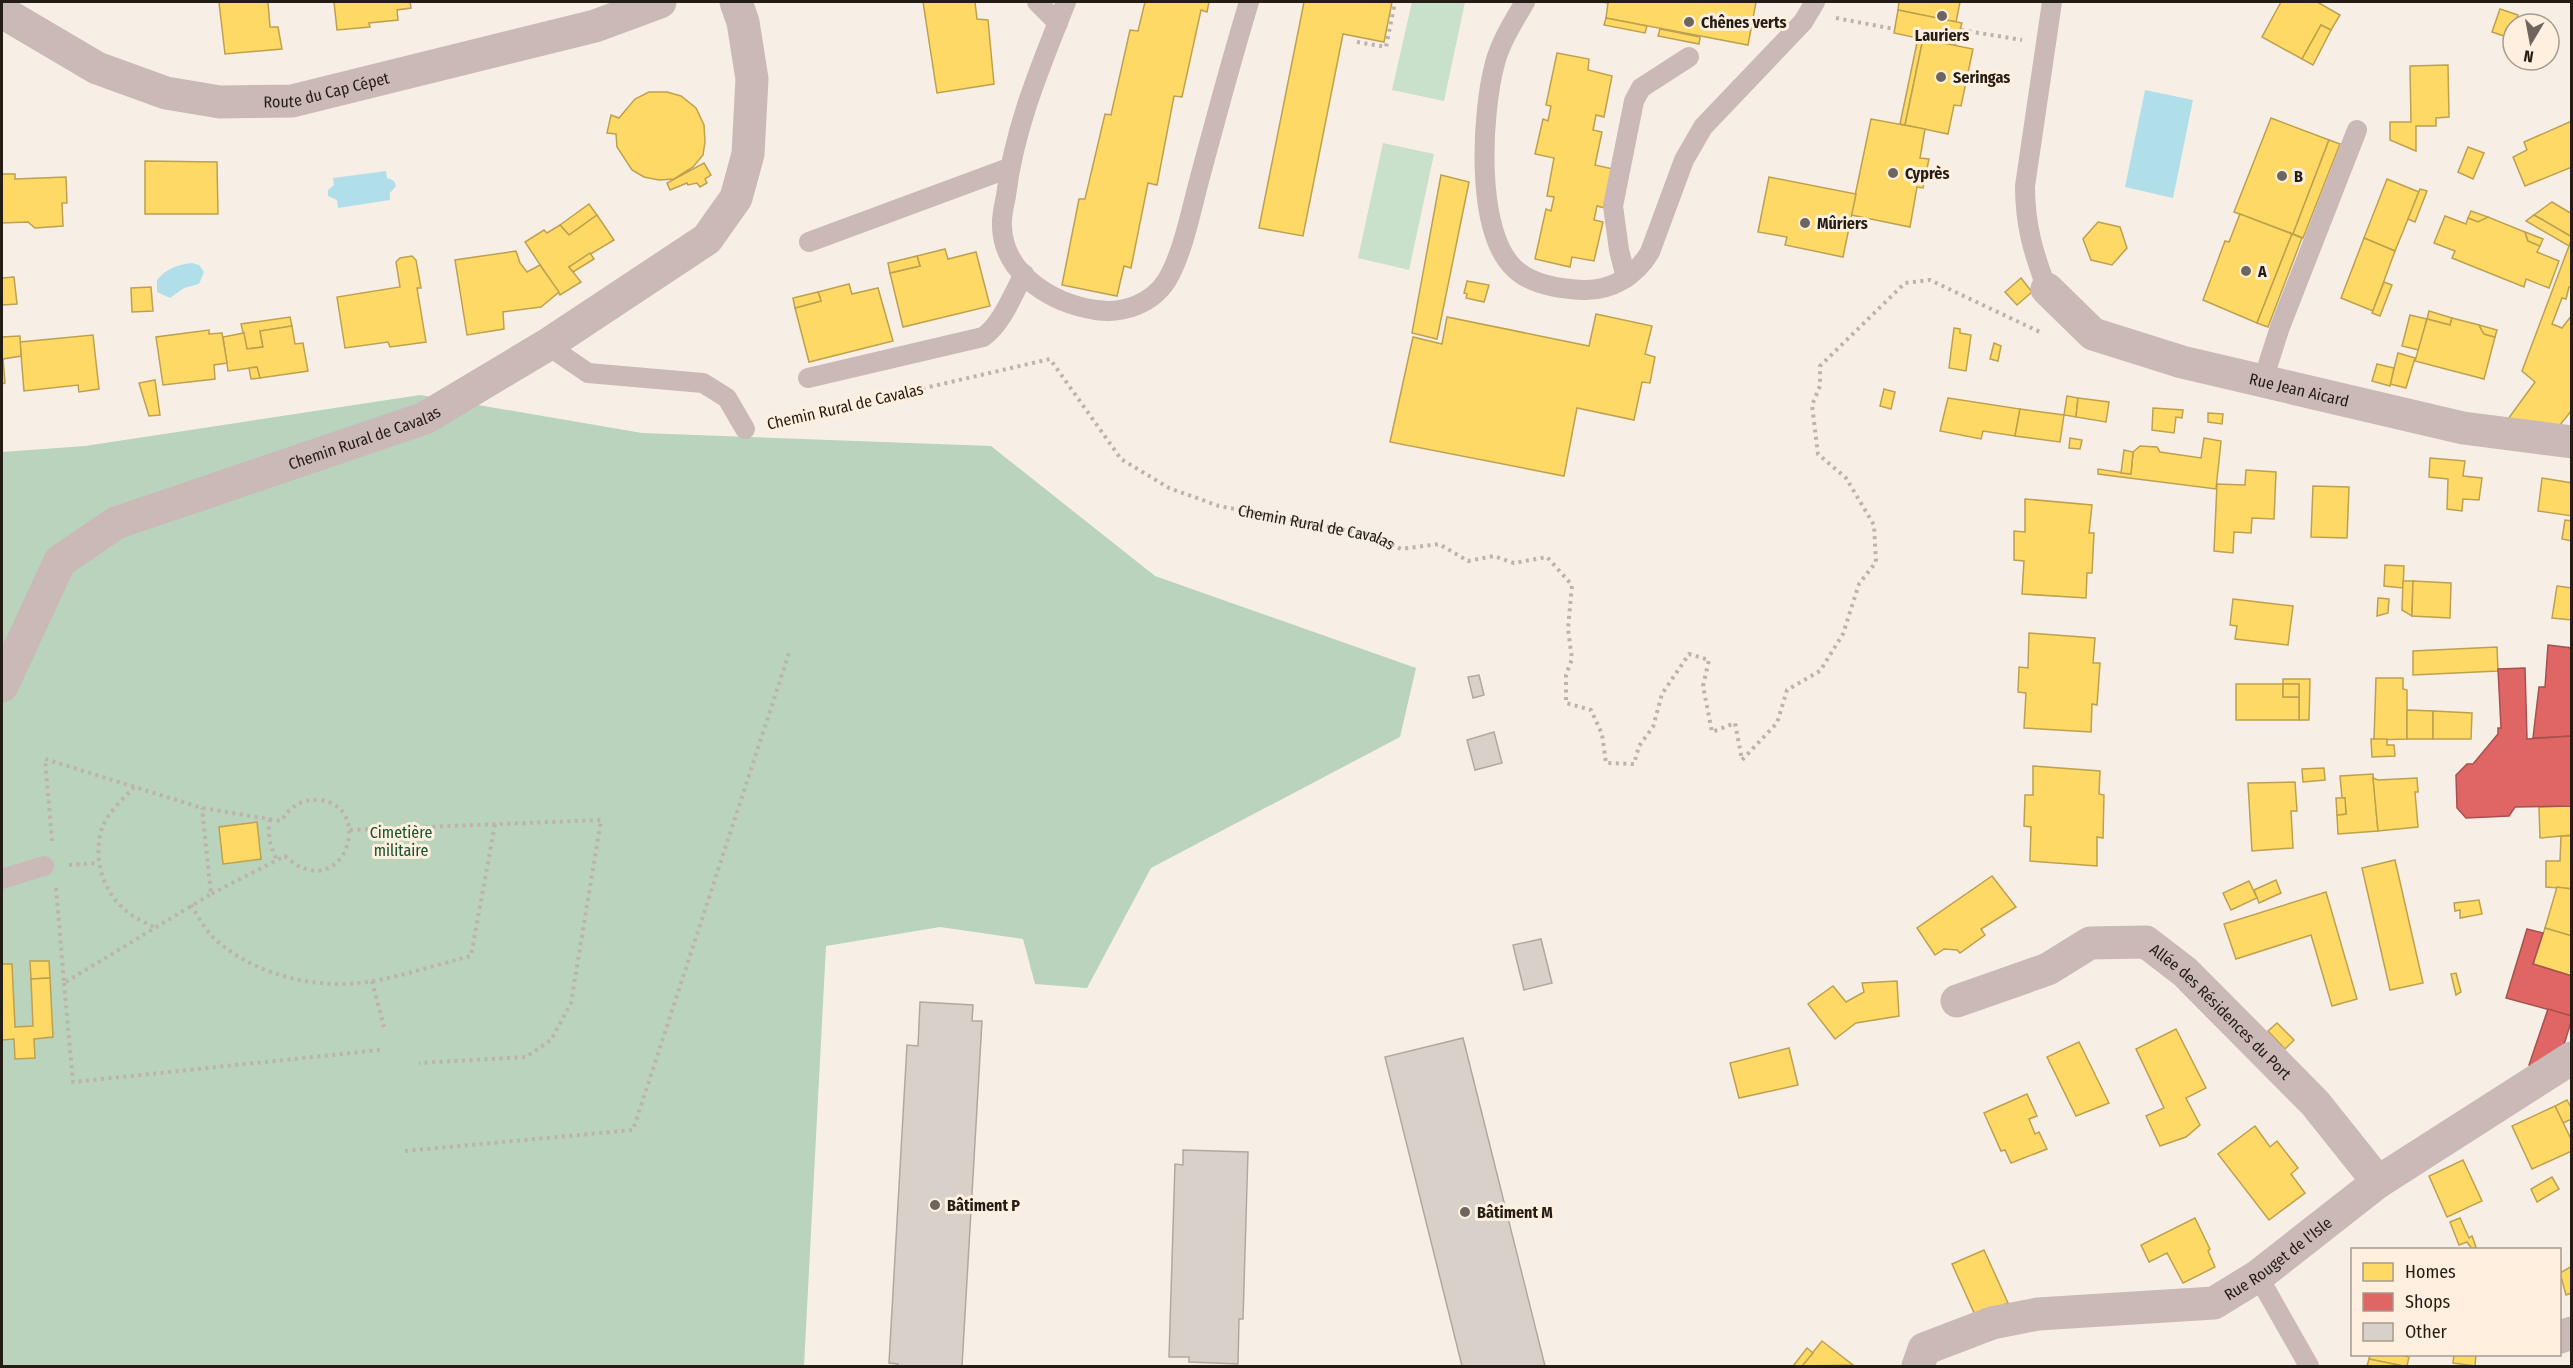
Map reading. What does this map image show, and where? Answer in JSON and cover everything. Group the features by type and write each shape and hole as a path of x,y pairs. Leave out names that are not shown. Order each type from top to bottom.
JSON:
{"street":[{"name":"Route du Cap Cépet","path":"2,12 96,68 166,93 220,102 292,101 595,26 660,2"},
{"name":"Chemin Rural de Cavalas","path":"2,686 60,561 116,523 426,418 547,345 707,239 736,198 748,154 752,79 743,22 736,2"},
{"name":"Rue Jean Aicard","path":"2047,289 2093,334 2182,362 2463,428 2571,442"},
{"name":"Allée des Résidences du Port","path":"1957,1001 2048,969 2090,943 2146,942 2186,972 2315,1102 2378,1182"},
{"name":"Rue Rouget de l'Isle","path":"1918,1366 1924,1349 1992,1323 2038,1314 2214,1303 2258,1276 2378,1182 2571,1058"}],"lane":[{"path":"1037,2 1058,23"},
{"path":"1066,2 1026,104 1009,168 1002,227 1012,259 1037,288 1058,301 1110,312 1132,308 1152,296 1166,280 1187,226 1249,2"},
{"path":"1525,2 1495,61 1489,89 1484,171 1485,188 1495,235 1503,255 1515,269 1531,279 1549,286 1588,290 1608,287 1626,278 1644,263 1684,160 1703,127 1776,53 1803,22 1811,7"},
{"path":"2047,289 2032,251 2025,216 2025,186 2052,2"},
{"path":"1626,278 1619,250 1613,206 1634,101 1641,88 1689,57"},
{"path":"2263,380 2280,327 2357,130"},
{"path":"809,242 1009,168"},
{"path":"808,378 983,337 998,321 1024,274"},
{"path":"547,345 588,373 703,383 727,398 745,429"},
{"path":"2,879 49,872"},
{"path":"2258,1276 2308,1366"}],"path":[{"path":"1357,42 1386,47 1395,2"},
{"path":"1811,7 1894,29"},
{"path":"1960,30 2046,44"},
{"name":"Chemin Rural de Cavalas","path":"745,429 1050,360 1121,459 1169,488 1219,506 1376,536 1401,549 1439,544 1468,561 1494,556 1514,563 1547,557 1572,585 1568,629 1572,658 1566,675 1566,703 1591,710 1602,734 1606,763 1634,764 1639,746 1653,727 1662,694 1689,654 1709,660 1703,686 1712,732 1735,723 1742,760 1777,723 1787,690 1820,671 1844,634 1859,584 1876,562 1874,525 1846,478 1818,454 1812,405 1820,386 1820,366 1905,283 1930,280 2059,341 2093,334"},
{"path":"405,1151 633,1130 789,653"},
{"path":"52,843 45,759 202,808 281,821 298,803 311,800 325,801 337,807 346,817 350,830 350,842 346,853 339,862 328,868 317,871 305,870 285,856 191,905 64,983"},
{"path":"135,787 114,808 101,831 99,863 108,892 129,913 155,927"},
{"path":"202,808 211,894"},
{"path":"270,819 268,829 270,845 277,860"},
{"path":"350,830 601,820 571,1003 551,1040 526,1057 419,1063"},
{"path":"191,905 213,938 244,962 278,975 333,984 372,981 471,956 495,824"},
{"path":"49,872 64,983 73,1082 380,1050"},
{"path":"372,981 384,1027"}],"green space":[{"path":"1412,2 1465,2 1444,101 1392,90"},
{"path":"1383,143 1434,154 1409,270 1358,258"},
{"name":"Cimetière militaire","path":"420,395 642,433 991,446 1155,576 1416,668 1400,737 1151,868 1087,988 1035,984 1023,939 940,927 826,946 804,1366 2,1366 2,452 85,446"}],"water":[{"path":"2145,90 2193,100 2173,198 2125,187"},
{"path":"386,171 387,178 394,181 396,186 390,193 390,200 338,208 337,200 328,196 328,190 334,185 333,178"},
{"path":"192,263 199,265 204,272 199,284 184,288 170,298 157,292 157,280 165,273 177,266"}],"building: Homes":[{"path":"219,2 268,2 270,27 278,27 282,49 225,54"},
{"path":"334,2 410,2 411,8 397,10 398,20 369,23 370,27 337,30"},
{"path":"923,2 975,2 977,19 988,20 994,84 937,93"},
{"path":"1145,2 1209,2 1207,12 1201,10 1182,97 1174,96 1157,185 1148,183 1131,268 1124,266 1117,296 1062,285 1079,199 1085,199 1105,114 1111,115 1130,30 1138,31"},
{"path":"1304,2 1392,2 1384,42 1343,34 1303,236 1259,228"},
{"name":"Chênes verts","path":"1602,2 1756,2 1748,45 1606,18 1608,3"},
{"name":"Lauriers","path":"1899,2 1960,2 1956,22 1898,10"},
{"path":"2281,2 2320,2 2340,15 2331,30 2321,25 2302,59 2262,37"},
{"path":"2500,9 2509,12 2501,12 2501,35 2492,32"},
{"path":"1898,10 1962,23 1955,46 1894,33"},
{"path":"1606,18 1647,26 1645,33 1604,25"},
{"path":"2321,25 2331,30 2313,65 2302,59"},
{"path":"1660,29 1700,37 1699,44 1658,36"},
{"path":"1918,38 1923,39 1905,125 1900,124"},
{"name":"Seringas","path":"1923,39 1973,49 1961,106 1954,105 1948,134 1905,125"},
{"path":"1557,53 1589,59 1588,70 1612,76 1604,117 1596,115 1593,130 1602,132 1595,165 1613,169 1605,208 1597,206 1594,220 1603,222 1594,261 1572,257 1570,267 1535,259 1546,209 1551,211 1554,197 1547,196 1554,158 1535,154 1543,119 1548,121 1551,106 1546,105"},
{"path":"2448,65 2449,117 2436,118 2436,126 2416,126 2416,151 2390,140 2390,122 2411,122 2410,66"},
{"path":"649,92 667,92 681,96 696,108 704,125 703,155 693,167 674,179 659,180 644,177 632,170 617,147 616,134 607,133 611,115 619,118 635,99"},
{"name":"B","path":"2271,118 2329,140 2293,234 2234,212"},
{"name":"Cyprès","path":"1871,119 1925,129 1920,158 1929,159 1923,188 1917,187 1910,227 1851,215"},
{"path":"2572,121 2572,167 2525,186 2513,157 2527,150 2524,142"},
{"path":"2329,140 2340,144 2303,238 2293,234"},
{"path":"2468,147 2484,153 2473,179 2458,172"},
{"path":"145,161 217,162 218,214 145,214"},
{"path":"704,163 711,175 705,179 707,183 700,187 697,183 688,185 687,183 670,190 667,183"},
{"path":"2,174 15,174 15,179 66,177 67,203 62,203 63,226 35,228 28,222 2,223"},
{"path":"1441,175 1469,182 1437,339 1412,333"},
{"name":"Mûriers","path":"1769,177 1856,194 1843,257 1785,245 1787,237 1758,232"},
{"path":"2387,179 2419,192 2395,251 2364,238"},
{"path":"2420,189 2427,191 2415,222 2408,219"},
{"path":"2552,202 2572,214 2572,237 2534,215"},
{"path":"589,204 597,215 569,235 560,225"},
{"path":"2471,211 2488,218 2478,222 2468,218"},
{"name":"A","path":"2240,214 2292,234 2257,323 2203,300 2225,241 2229,242"},
{"path":"597,215 614,240 569,267 581,282 560,295 525,242 544,230 547,233 560,225 569,235"},
{"path":"2534,215 2572,237 2569,246 2526,221"},
{"path":"2445,216 2466,224 2468,218 2478,222 2488,217 2525,232 2528,241 2540,246 2537,252 2559,261 2549,288 2526,279 2524,287 2452,258 2455,251 2434,243"},
{"path":"2098,222 2120,227 2127,248 2112,265 2091,260 2083,239"},
{"path":"2525,232 2543,239 2540,246 2528,241"},
{"path":"2292,234 2302,238 2268,327 2257,323"},
{"path":"2364,238 2395,251 2373,311 2341,298"},
{"path":"2569,246 2572,247 2572,288 2569,287 2566,299 2562,298 2552,324 2562,328 2572,315 2572,410 2551,436 2503,426 2535,382 2522,371"},
{"path":"945,249 948,259 976,252 990,306 903,327 890,273 920,266 917,256"},
{"path":"516,251 520,263 527,272 540,265 559,292 541,307 503,312 504,329 467,335 455,260"},
{"path":"590,253 594,259 573,272 569,267"},
{"path":"412,256 416,260 421,288 417,288 426,342 390,347 388,342 345,348 337,297 400,287 396,262 400,258"},
{"path":"917,256 920,266 890,273 888,263"},
{"path":"14,277 17,304 2,305 2,278"},
{"path":"2021,278 2032,292 2017,305 2005,292"},
{"path":"1467,281 1489,285 1484,302 1466,298 1467,294 1464,293"},
{"path":"2384,282 2392,285 2380,316 2372,313"},
{"path":"849,284 852,294 878,288 893,341 809,362 795,308 821,301 818,292"},
{"path":"151,287 153,311 132,312 131,288"},
{"path":"818,292 821,301 795,308 793,298"},
{"path":"2429,311 2452,318 2450,325 2427,319"},
{"path":"1596,314 1652,326 1645,354 1655,357 1650,383 1642,382 1634,420 1577,408 1564,476 1390,442 1413,337 1442,344 1447,317 1589,346"},
{"path":"2410,315 2427,319 2419,350 2402,346"},
{"path":"290,317 292,326 260,331 263,347 247,349 241,324"},
{"path":"2452,318 2479,325 2484,334 2495,337 2484,379 2415,361 2427,319 2450,325"},
{"path":"2479,325 2497,330 2495,337 2484,334"},
{"path":"292,326 295,344 303,343 308,371 260,378 257,367 228,371 223,337 244,333 247,349 263,347 260,331"},
{"path":"1954,328 1960,329 1960,333 1971,335 1966,371 1949,368"},
{"path":"209,330 209,334 222,333 227,363 214,365 215,379 163,385 156,337"},
{"path":"93,335 99,389 79,392 78,385 24,391 20,342"},
{"path":"20,336 21,356 3,359 5,383 2,384 2,337"},
{"path":"1994,343 2001,346 1998,361 1990,359"},
{"path":"2398,353 2415,358 2406,388 2390,384"},
{"path":"2377,364 2394,368 2390,386 2372,381"},
{"path":"257,367 260,378 251,379 249,368"},
{"path":"155,380 160,415 149,416 139,383"},
{"path":"1884,389 1895,392 1891,409 1880,406"},
{"path":"2067,396 2078,398 2076,417 2064,415"},
{"path":"1948,398 2020,409 2015,436 1983,431 1981,439 1940,431"},
{"path":"2078,398 2109,402 2106,422 2076,417"},
{"path":"2153,408 2183,410 2182,418 2176,417 2174,433 2152,430"},
{"path":"2020,409 2064,415 2060,442 2015,436"},
{"path":"2208,413 2223,414 2222,424 2208,422"},
{"path":"2070,438 2082,440 2080,449 2069,448"},
{"path":"2204,438 2221,441 2216,489 2098,474 2098,469 2131,474 2133,452 2140,446 2157,447 2160,452 2201,458"},
{"path":"2124,450 2133,452 2131,474 2121,473"},
{"path":"2430,458 2465,461 2463,476 2482,478 2479,500 2463,499 2462,511 2447,509 2448,479 2429,477"},
{"path":"2246,470 2276,472 2274,519 2252,518 2251,533 2234,532 2233,553 2214,551 2217,484 2245,485"},
{"path":"2542,478 2572,483 2572,516 2538,511"},
{"path":"2313,486 2349,487 2347,538 2311,537"},
{"path":"2025,499 2092,505 2089,533 2094,533 2092,573 2087,573 2086,598 2022,594 2024,561 2014,560 2014,531 2025,532"},
{"path":"2565,520 2572,521 2572,541 2562,539"},
{"path":"2385,565 2404,566 2403,588 2384,586"},
{"path":"2403,581 2413,581 2412,616 2402,610"},
{"path":"2413,581 2451,583 2450,618 2412,616"},
{"path":"2557,586 2572,588 2572,620 2552,618"},
{"path":"2378,598 2389,599 2388,613 2377,616"},
{"path":"2233,599 2293,606 2288,645 2235,639 2237,626 2230,625"},
{"path":"2029,633 2095,638 2093,663 2100,663 2097,705 2092,704 2091,732 2024,728 2026,693 2018,692 2019,667 2028,668"},
{"path":"2497,647 2498,671 2413,675 2413,651"},
{"path":"2376,678 2403,678 2403,689 2407,690 2407,739 2374,740"},
{"path":"2283,679 2310,679 2309,720 2299,720 2299,684 2283,684"},
{"path":"2236,684 2283,684 2283,697 2299,697 2299,720 2236,720"},
{"path":"2283,684 2299,684 2299,697 2283,697"},
{"path":"2407,710 2433,711 2433,739 2407,739"},
{"path":"2433,711 2472,713 2471,739 2433,739"},
{"path":"2371,739 2387,739 2387,745 2394,745 2395,756 2372,757"},
{"path":"2033,766 2100,771 2099,794 2104,795 2103,838 2097,837 2097,866 2030,861 2031,827 2024,826 2025,795 2033,795"},
{"path":"2324,768 2325,780 2303,782 2302,769"},
{"path":"2373,774 2378,831 2338,834 2337,815 2346,814 2340,776"},
{"path":"2373,778 2378,780 2417,778 2418,792 2415,792 2418,827 2378,831"},
{"path":"2295,782 2297,811 2291,811 2293,848 2252,851 2248,783"},
{"path":"2336,798 2345,798 2346,814 2337,815"},
{"path":"2572,806 2572,835 2540,838 2539,807"},
{"path":"257,822 261,859 223,864 219,827"},
{"path":"2561,836 2572,836 2572,889 2546,887 2546,861 2560,861"},
{"path":"2395,860 2423,983 2390,990 2362,868"},
{"path":"1992,876 2016,907 1981,929 1985,935 1960,953 1957,950 1944,949 1935,955 1917,928"},
{"path":"2276,880 2281,893 2259,903 2254,890"},
{"path":"2249,881 2257,898 2231,910 2223,893"},
{"path":"2557,887 2572,889 2572,936 2545,928"},
{"path":"2326,892 2357,999 2332,1006 2311,935 2236,959 2224,924"},
{"path":"2479,900 2482,914 2460,918 2460,910 2455,911 2454,903"},
{"path":"2545,928 2572,936 2572,976 2533,964"},
{"path":"30,961 49,961 50,978 31,979"},
{"path":"2,964 12,964 15,1027 33,1026 31,979 50,978 53,1037 34,1039 35,1058 15,1059 14,1039 2,1040"},
{"path":"2456,973 2461,992 2456,995 2451,974"},
{"path":"1897,981 1899,1016 1856,1023 1835,1039 1808,1004 1833,986 1846,1002 1864,992 1862,983"},
{"path":"2277,1023 2294,1040 2285,1049 2268,1031"},
{"path":"2176,1029 2206,1088 2186,1098 2200,1125 2186,1137 2160,1146 2146,1116 2164,1108 2136,1049"},
{"path":"2079,1042 2109,1103 2076,1116 2047,1057"},
{"path":"1789,1048 1798,1085 1739,1098 1730,1063"},
{"path":"2027,1094 2037,1116 2029,1119 2035,1134 2039,1132 2047,1149 2011,1163 2005,1150 2001,1151 1984,1113"},
{"path":"2567,1100 2572,1109 2572,1119 2563,1123 2555,1106"},
{"path":"2555,1106 2572,1141 2572,1151 2532,1169 2512,1126"},
{"path":"2255,1126 2270,1147 2277,1141 2298,1168 2291,1174 2305,1193 2269,1220 2218,1154"},
{"path":"2463,1160 2482,1201 2447,1217 2429,1176"},
{"path":"2552,1177 2559,1189 2537,1202 2531,1189"},
{"path":"2195,1218 2210,1249 2208,1251 2215,1267 2183,1283 2167,1253 2149,1262 2141,1245"},
{"path":"2460,1218 2469,1238 2472,1236 2476,1247 2471,1248 2467,1242 2459,1245 2450,1222"},
{"path":"1984,1250 2008,1303 1976,1317 1952,1264"},
{"path":"2572,1266 2572,1293 2566,1295 2561,1272"},
{"path":"1822,1341 1853,1365 1802,1366"},
{"path":"1807,1348 1813,1353 1802,1366 1793,1366"},
{"path":"2370,1356 2409,1357 2407,1366 2369,1359"},
{"path":"2454,1356 2476,1356 2475,1366 2453,1363"},
{"path":"2369,1359 2403,1366 2367,1366"}],"building: Shops":[{"path":"2548,645 2572,648 2572,736 2533,738 2539,687 2545,687"},
{"path":"2525,668 2527,739 2572,736 2572,806 2515,807 2509,816 2466,818 2457,808 2456,775 2467,764 2473,764 2498,734 2498,728 2501,728 2498,669"},
{"path":"2527,929 2543,933 2533,964 2572,976 2572,1016 2506,998"},
{"path":"2548,1009 2572,1016 2572,1019 2561,1054 2535,1072 2529,1065"}],"building: Other":[{"path":"1479,675 1484,695 1473,698 1468,677"},
{"path":"1494,732 1502,763 1475,770 1467,740"},
{"path":"1541,939 1552,983 1524,990 1513,945"},
{"name":"Bâtiment P","path":"920,1002 973,1005 972,1021 982,1021 962,1366 897,1366 898,1364 889,1363 907,1045 918,1046"},
{"name":"Bâtiment M","path":"1463,1038 1545,1366 1462,1366 1385,1057"},
{"path":"1183,1150 1248,1152 1243,1319 1239,1319 1238,1364 1189,1362 1189,1357 1169,1357 1175,1164 1183,1165"}],"place":[{"name":"Lauriers","path":"1942,16"},
{"name":"Chênes verts","path":"1689,22"},
{"name":"Seringas","path":"1941,77"},
{"name":"Cyprès","path":"1893,173"},
{"name":"B","path":"2282,176"},
{"name":"Mûriers","path":"1805,223"},
{"name":"A","path":"2246,271"},
{"name":"Bâtiment P","path":"935,1205"},
{"name":"Bâtiment M","path":"1465,1212"}]}
